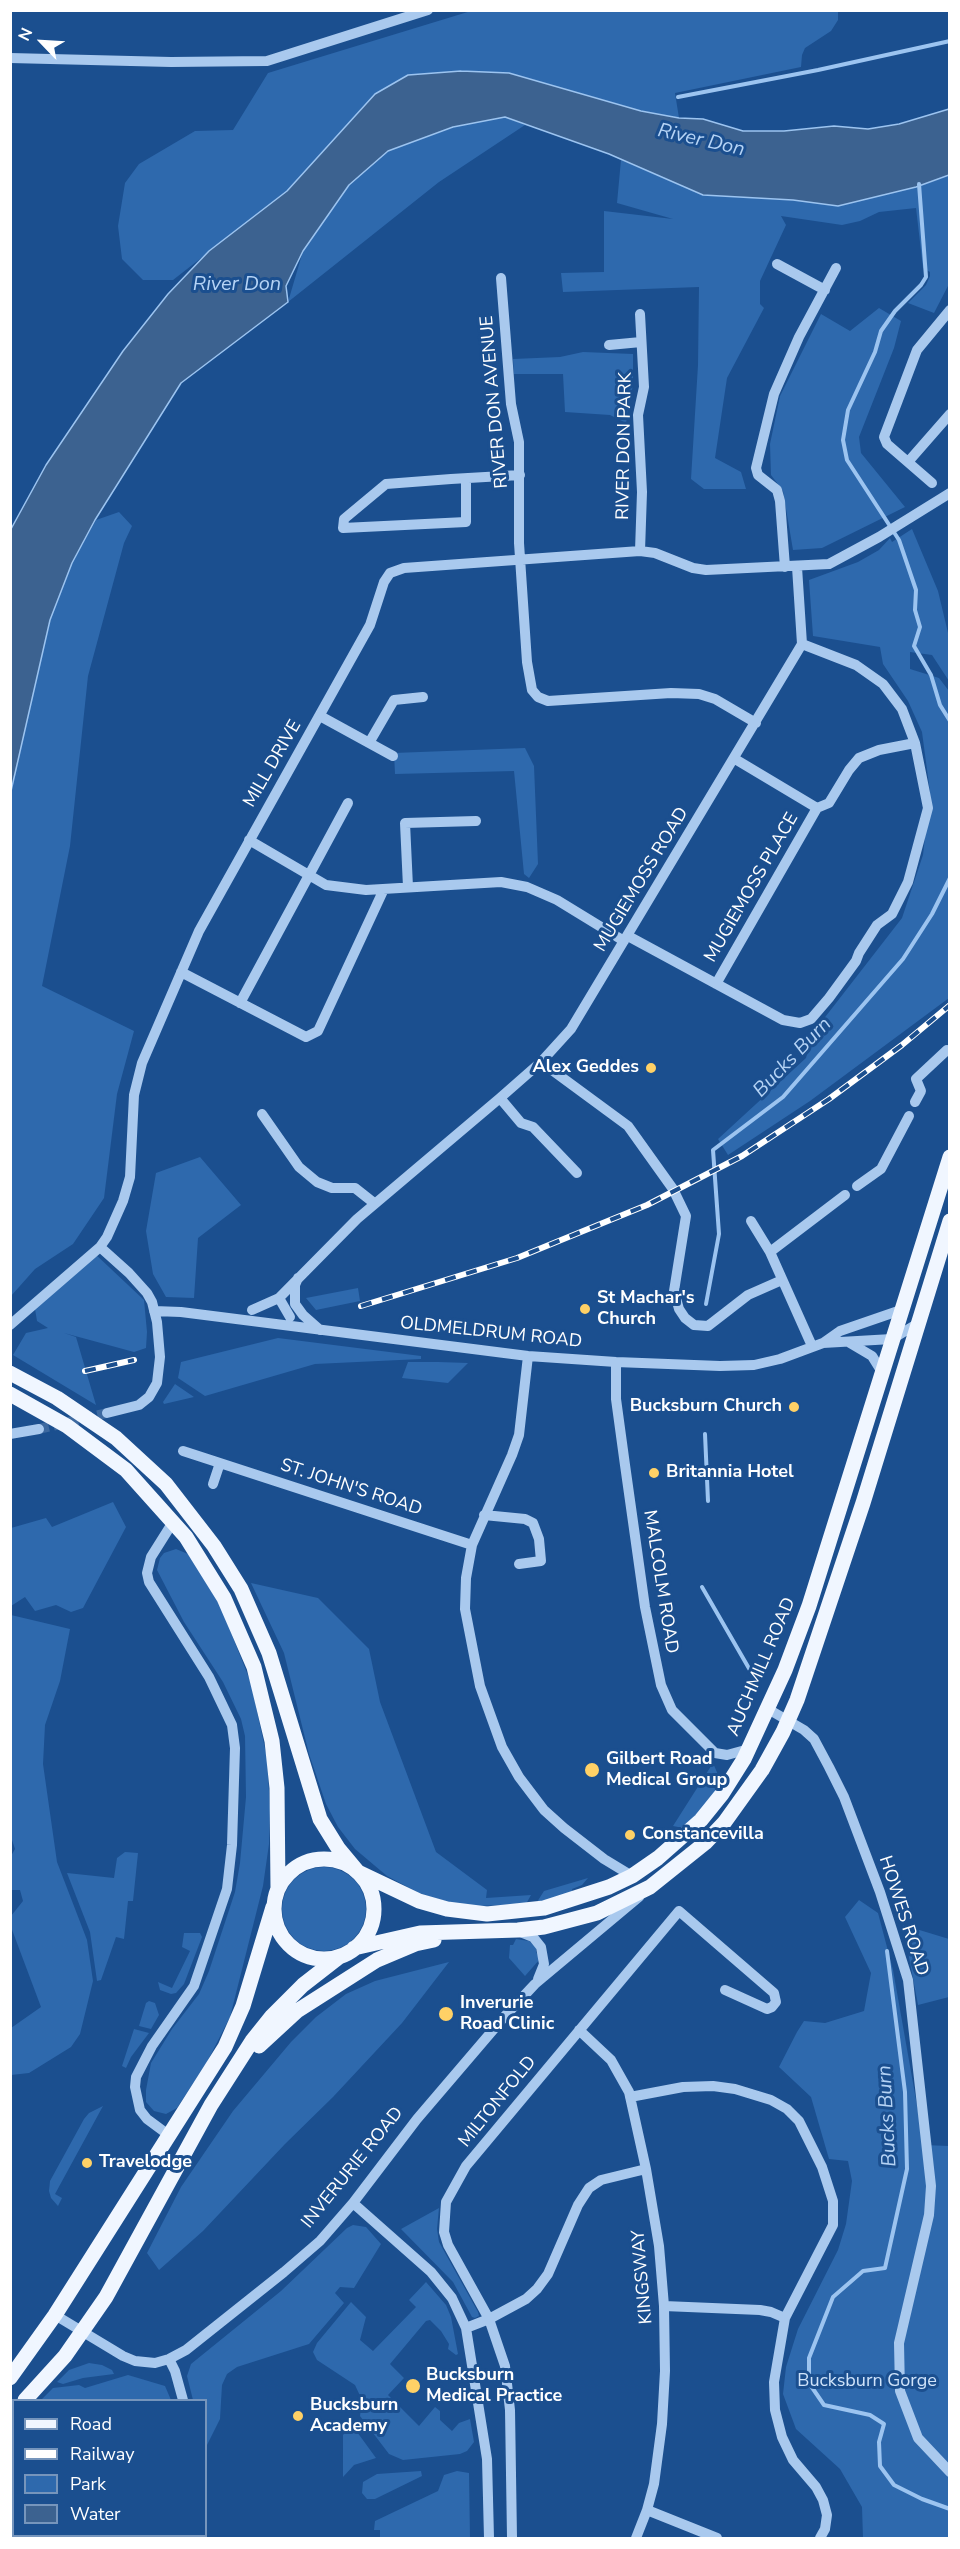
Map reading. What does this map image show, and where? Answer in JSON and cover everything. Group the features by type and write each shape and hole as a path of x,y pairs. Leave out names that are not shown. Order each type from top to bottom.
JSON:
{"main road":[{"name":"AUCHMILL ROAD","path":"358,1872 419,1901 447,1909 487,1914 530,1910 596,1893 632,1876 672,1848 701,1821 722,1794 749,1749 785,1670 809,1606 950,1157"},
{"path":"26,2399 65,2356 122,2268 211,2105 252,2041 272,2016 303,1985 354,1948 420,1933 490,1932 544,1927 582,1918 616,1905 650,1887 705,1843 724,1823 762,1770 788,1721 863,1503 950,1221"},
{"path":"10,1373 65,1402 116,1438 166,1484 214,1546 241,1589 268,1653 320,1819 338,1848 368,1886 374,1911 370,1928 354,1948"},
{"path":"10,1394 50,1415 126,1470 173,1522 199,1557 224,1598 247,1648 263,1697 276,1767 278,1889"},
{"path":"10,2378 55,2315 217,2062 233,2031 278,1889 285,1877 294,1868 313,1860 334,1860 347,1864 358,1872"},
{"path":"273,1907 278,1930 293,1949 315,1959 339,1957"},
{"path":"231,2074 270,2034 297,2011 378,1960 431,1940 490,1932"}],"street":[{"path":"10,58 171,62 267,61 428,10"},
{"path":"777,264 825,290"},
{"path":"785,567 780,501 777,490 758,475 756,468 774,394 799,337 836,268"},
{"name":"RIVER DON AVENUE","path":"501,278 511,404 519,442 519,543 530,686 538,697 548,701 671,693 699,694 715,699 756,723"},
{"path":"932,483 887,444 885,437 917,350 950,310"},
{"name":"RIVER DON PARK","path":"640,315 644,387 638,415 642,492 640,551"},
{"path":"609,345 641,342"},
{"path":"908,462 950,414"},
{"path":"466,478 466,522 343,528 344,519 386,484 466,478 520,475"},
{"path":"249,840 326,885 366,890 501,882 527,887 557,900 626,939 790,1023 807,1021 829,998 856,961 877,925 892,914 908,882 928,807 915,743 902,709 883,684 856,665 802,644 797,567 829,564 950,494"},
{"name":"MILL DRIVE","path":"10,1325 100,1247 109,1232 128,1190 132,1163 134,1095 142,1063 199,932 370,626 384,582 390,573 404,568 640,551 655,553 693,568 706,570 797,567"},
{"name":"MUGIEMOSS ROAD","path":"252,1310 279,1298 374,1203 541,1062 571,1029 802,644"},
{"path":"369,743 394,700 423,697"},
{"path":"320,716 393,756"},
{"name":"MUGIEMOSS PLACE","path":"716,984 817,808 829,803 849,770 860,758 879,750 915,743"},
{"name":"MUGIEMOSS PLACE","path":"735,759 817,808"},
{"path":"240,1003 348,803"},
{"path":"408,887 405,823 476,821"},
{"path":"181,972 306,1038 318,1031 384,889"},
{"path":"915,1102 921,1091 916,1079 947,1050"},
{"path":"541,1062 628,1126 673,1189 686,1216 674,1291 679,1309 685,1318 694,1325 708,1326 748,1295 782,1280"},
{"path":"500,1098 521,1123 533,1127 577,1173"},
{"path":"262,1114 299,1167 317,1182 332,1188 355,1188 374,1203"},
{"path":"857,1186 881,1168 909,1116"},
{"path":"770,1252 845,1195"},
{"path":"751,1221 770,1252 782,1280 818,1345"},
{"path":"100,1247 147,1293 157,1322 160,1358 157,1383 144,1402 107,1413"},
{"path":"298,1278 295,1285 296,1304 306,1318 322,1331"},
{"path":"279,1298 290,1317"},
{"name":"OLDMELDRUM ROAD","path":"154,1311 181,1312 528,1356 720,1366 754,1365 780,1359 818,1345 840,1331 901,1310"},
{"name":"OLDMELDRUM ROAD","path":"818,1345 892,1339 917,1324"},
{"path":"849,1342 872,1356 882,1372"},
{"path":"528,1356 519,1435 472,1545 466,1578 465,1609 480,1686 502,1747 519,1777 544,1810 593,1850 632,1876"},
{"name":"MALCOLM ROAD","path":"616,1362 616,1399 625,1465 645,1607 661,1685 672,1710 715,1753 722,1755 749,1749"},
{"path":"10,1434 39,1429"},
{"name":"ST. JOHN'S ROAD","path":"183,1450 472,1545"},
{"path":"213,1484 220,1463"},
{"path":"484,1515 525,1519 533,1523 540,1539 542,1561 519,1564"},
{"path":"170,2136 147,2119 140,2110 135,2087 136,2077 152,2046 194,1986 227,1889 232,1845 235,1748 232,1725 209,1677 149,1582 147,1573 151,1557 173,1522"},
{"name":"HOWES ROAD","path":"768,1708 804,1730 814,1740 834,1777 847,1805 893,1929 908,1980 930,2156 931,2186 929,2215 899,2343 900,2391 918,2438 950,2472"},
{"name":"INVERURIE ROAD","path":"55,2315 123,2356 145,2364 169,2359 186,2350 320,2241 468,2058 535,1984 650,1887"},
{"name":"MILTONFOLD","path":"489,2319 448,2245 444,2232 446,2202 455,2184 515,2106 679,1911 774,1993 776,2002 767,2009 725,1990"},
{"name":"INVERURIE ROAD","path":"518,1930 533,1937 544,1955 542,1972 535,1984"},
{"name":"KINGSWAY","path":"579,2030 611,2060 630,2097 646,2169 659,2246 664,2306 665,2371 662,2424 659,2458 647,2510 636,2538"},
{"path":"630,2097 682,2087 724,2086 771,2100 787,2109 799,2121 829,2184 834,2217 829,2233 785,2318 774,2382 775,2410 782,2437 793,2460 816,2487 823,2500 826,2515 825,2529 820,2538"},
{"path":"466,2328 489,2319 526,2299 542,2283 578,2205 589,2188 600,2180 646,2169"},
{"path":"353,2203 431,2272 452,2298 466,2328 487,2459 489,2538"},
{"path":"664,2306 760,2310 785,2318"},
{"path":"489,2319 503,2357 509,2394 512,2538"},
{"path":"169,2359 183,2399"},
{"path":"647,2510 717,2538"}],"green space":[{"path":"471,11 838,11 838,20 831,31 805,48 801,67 675,93 679,118 642,111 509,73 375,94 287,191 173,280 143,280 122,259 118,226 125,183 139,164 195,131 233,130 268,73"},
{"path":"505,117 525,125 439,182 288,302 303,251 349,185 388,151 458,126"},
{"path":"621,160 703,195 793,200 838,206 916,187 949,176 949,284 934,313 908,303 926,285 930,276 930,272 923,268 916,208 879,212 860,221 842,225 781,216 786,225 760,281 760,304 764,308 727,378 715,458 741,472 746,489 704,489 691,479 698,365 699,287 563,292 561,273 604,272 604,211 673,219 617,203"},
{"path":"879,308 901,321 894,348 859,437 861,453 905,507 822,548 793,550 783,491 771,475 770,444 780,396 821,314 850,331"},
{"path":"583,352 633,354 633,384 626,423 610,415 565,412 563,374 514,374 513,359 560,357"},
{"path":"119,512 132,526 124,543 88,676 70,846 42,986 134,1031 117,1094 104,1198 73,1244 35,1269 11,1296 11,791 50,620 72,563 96,520"},
{"path":"912,529 938,591 949,637 949,681 932,655 910,652 910,669 939,678 949,691 949,998 810,1101 728,1155 718,1139 806,1058 812,1034 902,918 923,855 930,792 922,732 908,701 883,664 880,647 813,636 809,580 858,562 879,550 890,538 892,542"},
{"path":"525,748 534,766 538,864 529,878 524,874 514,771 395,774 394,753"},
{"path":"200,1157 241,1205 198,1238 194,1298 166,1297 153,1274 146,1231 156,1173"},
{"path":"93,1252 144,1300 147,1332 146,1348 134,1352 64,1333 76,1337 96,1405 13,1355 26,1333 48,1328 37,1321 35,1309"},
{"path":"358,1288 360,1301 316,1310 306,1298"},
{"path":"278,1338 421,1356 421,1359 315,1364 205,1396 178,1378 181,1362"},
{"path":"408,1362 468,1363 448,1383 402,1378"},
{"path":"175,1384 194,1397 164,1404 163,1402"},
{"path":"113,1502 126,1527 83,1608 71,1612 56,1605 35,1611 25,1597 11,1606 11,1528 46,1518 52,1527"},
{"path":"176,1549 188,1554 220,1605 251,1683 267,1758 270,1808 269,1844 263,1886 230,2017 207,2062 177,2108 166,2114 154,2111 146,2102 151,2063 172,2029 199,1994 209,1971 235,1892 246,1797 245,1736 241,1719 223,1682 184,1622 157,1570 164,1553"},
{"path":"251,1583 318,1598 369,1649 380,1702 436,1852 487,1890 486,1898 531,1895 526,1904 477,1906 452,1903 419,1893 387,1876 355,1849 338,1827 326,1804 309,1754 284,1653"},
{"path":"11,1615 70,1629 60,1681 45,1725 43,1764 57,1862 87,1940 93,1981 80,2034 71,2047 29,2073 11,2075 11,2028 41,2007 11,1927 11,1916 23,1901 20,1890 10,1890 11,1856 15,1849 10,1834"},
{"path":"713,1763 719,1777 718,1788 683,1828 673,1826"},
{"path":"125,1852 138,1853 133,1901 128,1901 124,1939 116,1937 101,1980 97,1981 90,1932 67,1873 114,1878 117,1858"},
{"path":"324,1867 340,1870 354,1879 363,1893 366,1909 363,1925 354,1939 340,1948 324,1951 308,1948 294,1939 285,1925 282,1909 285,1893 294,1879 308,1870"},
{"path":"588,1878 582,1885 572,1889 573,1894 537,1902 544,1891"},
{"name":"Bucksburn Gorge","path":"859,1900 878,1913 893,1970 924,2145 949,2146 949,2538 863,2538 862,2507 840,2469 796,2429 783,2394 786,2367 798,2329 838,2250 846,2224 852,2181 848,2161 829,2159 811,2097 779,2067 804,2021 825,2023 864,2011 871,1973 845,1917"},
{"path":"903,1925 949,1939 949,1997 918,2005"},
{"path":"184,1933 200,1933 202,1937 184,1984 176,1993 171,1994 160,1990 158,1982 172,1988 190,1951 182,1947"},
{"path":"516,1939 529,1941 536,1947 540,1959 525,1976 509,1958 510,1945 513,1945"},
{"path":"449,1962 402,2023 333,2097 203,2231 159,2270 147,2253 181,2187 233,2111 291,2042 316,2017 346,1994 375,1981"},
{"path":"149,2001 155,2003 159,2015 151,2029 139,2026 146,2003"},
{"path":"134,2029 149,2033 131,2057 126,2068 122,2066"},
{"path":"103,2106 55,2194 62,2198 58,2206 51,2198 50,2181 84,2119 89,2113"},
{"path":"439,2208 437,2229 439,2242 478,2312 479,2316 475,2318 472,2317 453,2282 401,2229"},
{"path":"353,2225 366,2227 381,2244 354,2288 340,2287 335,2293 344,2303 309,2344 237,2367 227,2374 222,2385 220,2419 207,2445 207,2399 193,2399 187,2376 191,2364 281,2291 347,2228"},
{"path":"426,2282 446,2305 451,2317 458,2354 448,2349 449,2344 441,2331 430,2320 426,2321 390,2364 404,2378 388,2395 419,2426 435,2407 440,2411 440,2420 452,2431 459,2423 470,2419 474,2442 467,2451 460,2454 403,2460 389,2454 360,2416 362,2400 355,2385 317,2360 313,2352 317,2343 351,2302 366,2317 360,2340 373,2351 416,2307 409,2300"},
{"path":"89,2363 102,2365 112,2370 114,2374 83,2378 63,2384 57,2382 69,2370"},
{"path":"128,2375 165,2386 171,2399 42,2399 53,2388 79,2385 85,2388"},
{"path":"352,2425 376,2458 354,2465 343,2477 343,2435"},
{"path":"421,2471 422,2476 375,2499 367,2499 362,2493 363,2482 377,2474"},
{"path":"457,2471 469,2473 470,2538 380,2538 380,2530 374,2530 375,2521 438,2491 444,2475"}],"water":[{"name":"River Don","path":"461,71 509,73 641,111 679,118 703,119 743,131 784,131 834,126 868,129 899,124 949,109 949,175 916,187 838,206 793,200 703,195 609,154 505,117 453,127 388,151 349,185 303,251 286,286 288,302 181,383 95,520 72,563 50,620 11,791 11,529 46,465 123,351 168,294 209,251 287,191 375,94 408,75"}],"waterway":[{"path":"678,97 950,41"},
{"path":"919,184 926,277 895,311 881,331 875,352 848,410 843,440 847,460 899,540 916,590 915,610 920,627 914,646 931,675 940,705 950,721"},
{"name":"Bucks Burn","path":"706,1304 719,1234 713,1150 783,1097 903,959 932,914 950,878"},
{"name":"Bucks Burn","path":"705,1434 708,1501"},
{"name":"Bucks Burn","path":"702,1587 758,1684"},
{"name":"Bucks Burn","path":"887,1951 905,2092 907,2169 885,2268 863,2271 833,2297 809,2358 809,2383 824,2405 870,2415 884,2424 879,2442 880,2466 894,2485 922,2499 950,2509"}],"tunnel":[{"path":"39,1429 107,1413"}],"railway":[{"path":"361,1306 517,1258 647,1205 742,1156 829,1099 902,1045 950,1005"},
{"path":"85,1371 134,1360"}],"place":[{"name":"Alex Geddes","path":"651,1068"},
{"name":"St Machar's Church","path":"585,1309"},
{"name":"Bucksburn Church","path":"794,1407"},
{"name":"Britannia Hotel","path":"654,1473"},
{"name":"Gilbert Road Medical Group","path":"592,1770"},
{"name":"Constancevilla","path":"630,1835"},
{"name":"Inverurie Road Clinic","path":"446,2014"},
{"name":"Travelodge","path":"87,2163"},
{"name":"Bucksburn Medical Practice","path":"413,2386"},
{"name":"Bucksburn Academy","path":"298,2416"}]}
